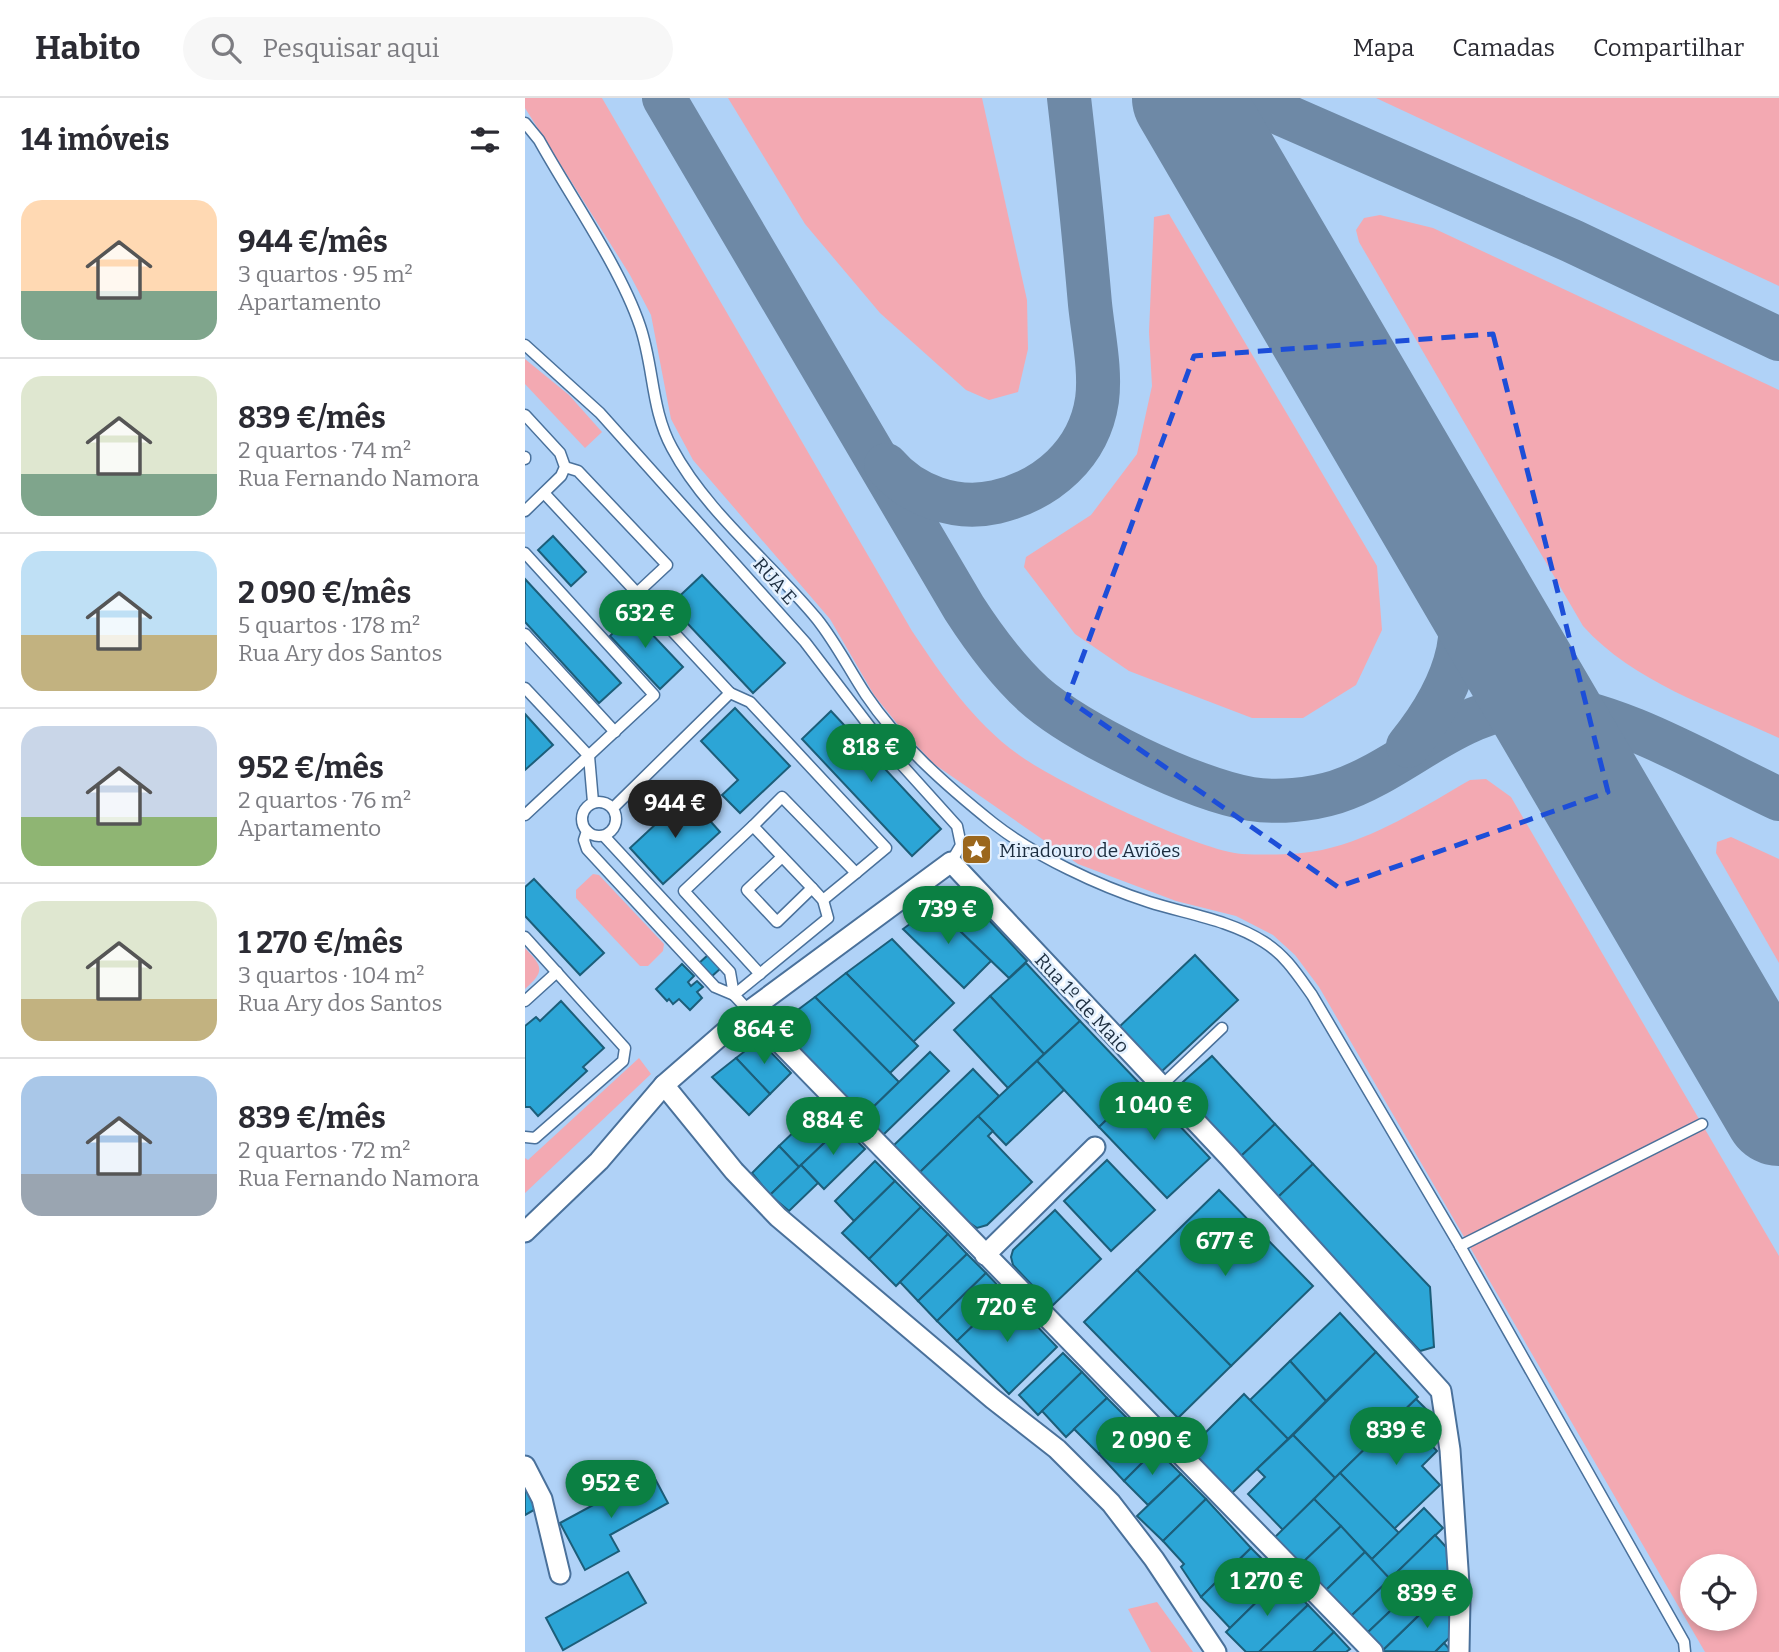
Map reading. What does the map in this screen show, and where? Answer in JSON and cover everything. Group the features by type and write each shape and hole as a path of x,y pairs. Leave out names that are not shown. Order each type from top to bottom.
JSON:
{"street":[{"path":"525,1232 599,1161 664,1085 749,1011 951,862"},
{"name":"Rua 1º de Maio","path":"951,862 1160,1087 1228,1156 1441,1391 1450,1450 1461,1618 1459,1652"},
{"path":"749,1011 1373,1652"},
{"path":"664,1085 734,1171 778,1217 993,1399 1057,1449 1111,1503 1154,1559 1216,1652"},
{"path":"985,1255 1095,1147"},
{"path":"525,1466 542,1499 560,1574"}],"lane":[{"path":"525,123 619,280 640,326 651,370 655,405 671,447 691,479 817,618 844,655 866,694 899,737 996,825 1030,846 1088,879 1147,902 1244,931 1287,960 1319,1007 1459,1246 1683,1642 1685,1652"},
{"name":"RUA E","path":"525,345 600,413 688,509 805,642 883,744 957,825 961,845 951,862"},
{"path":"525,415 560,453 565,467"},
{"path":"525,511 565,467"},
{"path":"565,467 578,471 667,565 637,593"},
{"path":"544,493 730,692 750,702 886,848 823,900"},
{"path":"525,554 654,695 525,815"},
{"path":"525,634 615,733"},
{"path":"525,688 589,756 593,802"},
{"path":"613,808 730,692"},
{"path":"759,974 684,891 782,797 856,873"},
{"path":"604,836 617,821 613,808 603,802 593,802 583,812 583,827 587,831 604,836 730,972 734,995"},
{"path":"734,995 828,918 823,900 753,826"},
{"path":"587,831 584,840 587,849 715,987 734,995 749,1011"},
{"path":"782,857 747,890 769,914 777,922 812,888"},
{"path":"525,937 625,1048 622,1061 535,1139 525,1137"},
{"path":"525,1001 557,972"},
{"path":"1160,1087 1222,1028"},
{"path":"1459,1246 1702,1124"}],"highlighted area":[{"path":"1493,334 1608,792 1338,887 1067,699 1194,356"}],"shaded area":[{"path":"525,98 602,98 912,631 947,682 973,713 1002,742 1037,767 1128,814 1194,841 1242,854 1303,853 1342,845 1399,821 1470,780 1486,779 1511,797 1779,1256 1779,1652 1705,1652 1693,1631 1757,1631 1757,1554 1680,1554 1680,1609 1319,987 1295,955 1273,935 1236,916 1176,901 1078,864 934,764 903,731 874,695 830,619 693,460 671,419 651,315 630,275 525,108"},
{"path":"728,98 982,98 1027,300 1028,349 1018,392 989,400 966,390 880,313 805,224"},
{"path":"1376,98 1779,98 1779,286"},
{"path":"1169,214 1377,566 1382,630 1356,685 1303,718 1252,718 1129,671 1075,634 1024,567 1026,557 1091,515 1137,454 1152,386 1149,332 1154,217"},
{"path":"1380,215 1433,228 1779,390 1779,738 1649,678 1603,646 1583,626 1359,242 1356,230 1364,218"},
{"path":"525,359 569,395 602,432 585,448 525,384"},
{"path":"1731,837 1779,859 1779,963 1716,853 1717,842"},
{"path":"593,874 599,875 664,944 663,951 648,966 640,966 576,898 576,890"},
{"path":"525,948 538,965 539,973 525,989"},
{"path":"639,1058 651,1074 525,1193 525,1158 528,1160"},
{"path":"1157,1602 1193,1652 1151,1652 1128,1609"}],"building":[{"path":"553,536 586,572 571,586 538,550"},
{"path":"702,575 785,663 753,693 670,605"},
{"path":"525,579 621,683 599,703 525,622"},
{"path":"629,610 683,667 660,689 610,636 618,628 614,624"},
{"path":"735,708 790,766 740,813 722,795 738,780 701,741"},
{"path":"831,711 941,829 912,856 802,739"},
{"path":"525,714 553,745 525,770"},
{"path":"687,795 720,832 663,884 630,848"},
{"path":"534,879 604,953 580,975 525,916 525,887"},
{"path":"959,888 1027,961 1009,978 934,906"},
{"path":"934,906 991,961 964,988 903,929"},
{"path":"892,939 954,1003 913,1042 846,973"},
{"path":"708,955 721,968 711,977 698,964"},
{"path":"1195,955 1238,1000 1160,1073 1118,1028"},
{"path":"1026,963 1080,1021 1044,1054 990,996"},
{"path":"682,964 694,976 688,982 691,986 697,981 703,987 697,992 702,998 690,1010 679,999 673,1004 669,999 667,1001 656,989"},
{"path":"846,973 918,1046 890,1073 815,997"},
{"path":"990,996 1044,1054 1008,1088 954,1030"},
{"path":"815,997 899,1082 863,1117 775,1027"},
{"path":"561,1001 604,1048 583,1067 587,1071 538,1116 530,1107 525,1107 525,1026 536,1017 540,1021"},
{"path":"1080,1021 1142,1086 1099,1127 1037,1061"},
{"path":"759,1040 791,1073 770,1094 736,1058"},
{"path":"930,1052 949,1071 882,1136 863,1117"},
{"path":"1212,1056 1275,1124 1239,1158 1175,1089"},
{"path":"736,1058 770,1094 749,1115 712,1077"},
{"path":"1037,1061 1064,1090 1006,1145 978,1116"},
{"path":"973,1069 999,1096 919,1173 893,1146"},
{"path":"1142,1086 1210,1158 1167,1198 1099,1127"},
{"path":"822,1105 842,1126 799,1167 779,1146"},
{"path":"978,1116 993,1131 988,1136 1032,1182 987,1225 977,1228 919,1173"},
{"path":"1275,1124 1313,1164 1277,1198 1239,1158"},
{"path":"842,1126 865,1149 824,1189 801,1165"},
{"path":"779,1146 799,1167 770,1195 752,1173"},
{"path":"1107,1160 1155,1210 1111,1251 1064,1201"},
{"path":"875,1161 895,1181 854,1221 835,1201"},
{"path":"1313,1164 1430,1287 1434,1347 1420,1351 1277,1198"},
{"path":"801,1165 818,1183 789,1211 770,1195"},
{"path":"895,1181 921,1207 869,1259 842,1233"},
{"path":"1219,1190 1313,1286 1231,1366 1137,1270"},
{"path":"921,1207 948,1234 896,1286 869,1259"},
{"path":"1055,1210 1101,1259 1052,1306 1013,1265 1011,1257 1013,1250"},
{"path":"948,1234 967,1254 918,1301 900,1282"},
{"path":"967,1254 986,1273 937,1321 918,1301"},
{"path":"1137,1270 1231,1366 1178,1418 1084,1322"},
{"path":"986,1273 1006,1294 957,1341 937,1321"},
{"path":"1006,1294 1057,1347 1009,1394 957,1341"},
{"path":"1340,1313 1376,1352 1326,1401 1290,1361"},
{"path":"1376,1352 1418,1397 1335,1478 1293,1435"},
{"path":"1063,1353 1082,1372 1038,1415 1019,1395"},
{"path":"1290,1361 1326,1401 1288,1439 1250,1400"},
{"path":"1082,1372 1107,1398 1066,1437 1042,1411"},
{"path":"1244,1394 1288,1439 1231,1494 1188,1450"},
{"path":"1107,1398 1132,1423 1099,1454 1074,1429"},
{"path":"1416,1399 1434,1417 1419,1432 1437,1451 1422,1466 1440,1485 1394,1529 1340,1473"},
{"path":"1132,1423 1156,1449 1124,1481 1099,1454"},
{"path":"1293,1435 1335,1478 1283,1530 1248,1494 1265,1477 1257,1469"},
{"path":"1156,1449 1181,1474 1148,1505 1124,1481"},
{"path":"652,1473 668,1503 610,1535 619,1551 585,1570 560,1523"},
{"path":"1340,1473 1399,1533 1372,1559 1314,1499"},
{"path":"1181,1474 1206,1499 1163,1541 1137,1516"},
{"path":"525,1482 539,1507 525,1515"},
{"path":"1206,1499 1251,1548 1201,1597 1181,1567 1184,1564 1163,1541"},
{"path":"1314,1499 1341,1526 1300,1565 1274,1538"},
{"path":"1424,1508 1443,1528 1390,1579 1371,1560"},
{"path":"1341,1526 1365,1552 1325,1591 1300,1565"},
{"path":"1435,1535 1447,1548 1450,1586 1421,1613 1389,1580"},
{"path":"1251,1548 1281,1578 1230,1628 1201,1597"},
{"path":"1365,1552 1390,1579 1350,1617 1325,1591"},
{"path":"628,1572 646,1603 563,1650 546,1618"},
{"path":"1281,1578 1308,1605 1259,1652 1246,1652 1226,1632"},
{"path":"1389,1580 1405,1597 1366,1634 1350,1617"},
{"path":"1440,1595 1456,1611 1454,1633 1435,1652 1382,1651"},
{"path":"1405,1597 1421,1613 1382,1651 1366,1634"},
{"path":"1308,1605 1334,1632 1313,1652 1259,1652"},
{"path":"1334,1632 1350,1649 1346,1652 1313,1652"},
{"path":"1444,1643 1452,1652 1435,1652"}],"taxiway":[{"path":"664,98 964,608 996,653 1023,684 1077,726 1137,758 1199,784 1251,799 1283,801 1326,795 1362,781 1436,738 1486,714 1543,706 1571,710 1632,729 1779,799"},
{"path":"886,465 909,485 936,498 966,504 996,502 1032,489 1048,479 1063,467 1085,437 1097,400 1098,377 1069,98"},
{"path":"1245,98 1572,241 1779,339"},
{"path":"1408,746 1440,699 1458,651 1461,601 1448,545"}],"runway":[{"path":"1187,98 1779,1111"}],"place":[{"name":"Miradouro de Aviões","path":"976,850"}]}
